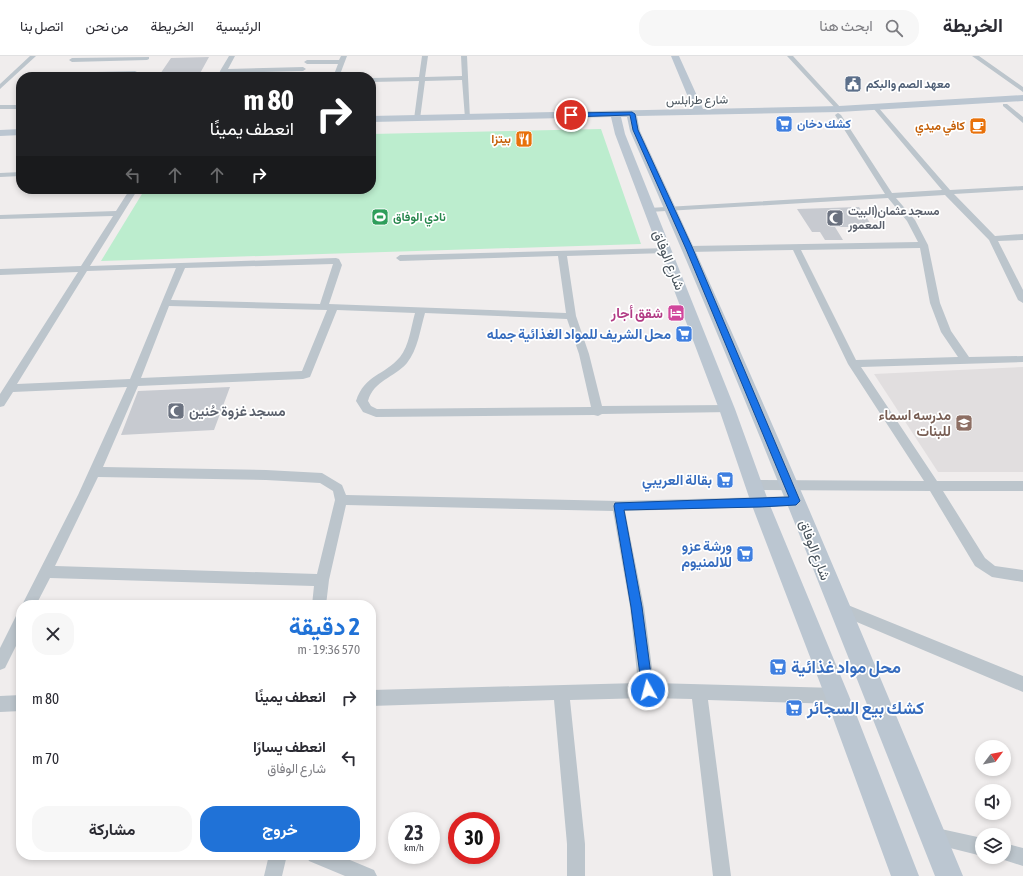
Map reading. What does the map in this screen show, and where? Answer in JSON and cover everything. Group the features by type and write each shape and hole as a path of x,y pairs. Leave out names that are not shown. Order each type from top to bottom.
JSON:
{"street":[{"path":"0,87 33,56"},
{"path":"223,72 232,56 237,56"},
{"path":"417,119 425,56"},
{"path":"464,56 468,118"},
{"path":"675,56 700,113"},
{"path":"790,56 838,112 890,196 911,220 924,245 935,302 946,332 965,359"},
{"path":"975,56 1023,90"},
{"path":"67,65 74,58 141,66"},
{"path":"302,72 307,59 343,59 338,72"},
{"path":"90,72 141,66"},
{"path":"254,72 303,69"},
{"path":"376,80 465,78"},
{"name":"شارع طرابلس","path":"879,111 1023,98"},
{"name":"شارع طرابلس","path":"621,123 700,113 879,111 1023,104"},
{"path":"1005,105 1023,120"},
{"path":"0,107 16,107"},
{"path":"879,111 948,192 993,239 1023,300"},
{"name":"شارع طرابلس","path":"376,119 468,118 621,123 838,112"},
{"path":"376,126 590,122 621,123"},
{"name":"شارع الوفاق","path":"621,123 671,208 689,249 792,493 837,606 949,876"},
{"name":"شارع الوفاق","path":"621,123 649,210 666,250 727,409 760,504 837,696 905,876"},
{"path":"0,127 16,126"},
{"path":"0,133 16,132"},
{"path":"0,175 16,174"},
{"path":"649,210 1023,188"},
{"path":"0,403 131,194"},
{"path":"0,216 118,213"},
{"path":"993,239 1023,237"},
{"path":"689,249 924,245"},
{"path":"795,246 853,364 934,486 980,562 985,568 992,571 1023,576"},
{"path":"400,258 666,250"},
{"path":"562,253 571,316 584,354 598,412"},
{"path":"0,272 336,261 338,265 329,306 306,374 9,388"},
{"path":"32,600 94,472 134,383 165,303 182,265"},
{"path":"165,303 329,306 571,316"},
{"path":"421,310 407,355 396,366 377,378 363,394 362,401 367,409 376,413 598,412 727,409"},
{"path":"853,364 965,359 1023,359"},
{"path":"94,472 266,475 322,478 331,482 338,488 341,500 322,580 320,600"},
{"path":"754,485 792,493 934,486 1023,486"},
{"path":"341,500 618,506 760,504 792,493"},
{"path":"618,506 637,607 648,690"},
{"path":"46,572 322,580"},
{"path":"837,606 1023,684"},
{"path":"0,663 16,631"},
{"path":"376,698 648,690 837,696"},
{"path":"561,692 576,844 576,876"},
{"path":"698,692 722,876"},
{"path":"0,704 16,703"},
{"path":"932,836 975,845"},
{"path":"1011,854 1023,857"},
{"path":"272,876 277,860"},
{"path":"328,860 368,876"}],"shaded area":[{"name":"مدرسه اسماء للبنات","path":"1023,367 1023,472 938,472 874,374"}],"green space":[{"name":"نادي الوفاق","path":"601,129 641,244 101,261 142,194 376,194 376,134"}],"building":[{"path":"209,57 201,72 161,72 171,58"},
{"name":"مسجد عثمان(البيت المعمور","path":"859,207 873,227 835,227 843,240 825,240 820,232 812,232 797,209"},
{"name":"مسجد غزوة حُنين","path":"230,387 214,430 121,435 138,391"}],"place":[{"name":"معهد الصم والبكم","path":"853,84"},
{"name":"كشك دخان","path":"784,124"},
{"name":"كافي ميدي","path":"978,126"},
{"name":"بيتزا","path":"524,139"},
{"name":"نادي الوفاق","path":"380,217"},
{"name":"مسجد عثمان(البيت المعمور","path":"835,218"},
{"name":"شقق أجار","path":"676,313"},
{"name":"محل الشريف للمواد الغذائية جمله","path":"684,334"},
{"name":"مسجد غزوة حُنين","path":"176,411"},
{"name":"مدرسه اسماء للبنات","path":"964,423"},
{"name":"بقالة العريبي","path":"725,480"},
{"name":"ورشة عزو للالمنيوم","path":"745,554"},
{"name":"محل مواد غذائية","path":"778,667"},
{"name":"كشك بيع السجائر","path":"794,708"}],"route":[{"path":"571,115 632,114 635,130 689,249 796,501 760,504 618,506 637,607 648,690"}]}
